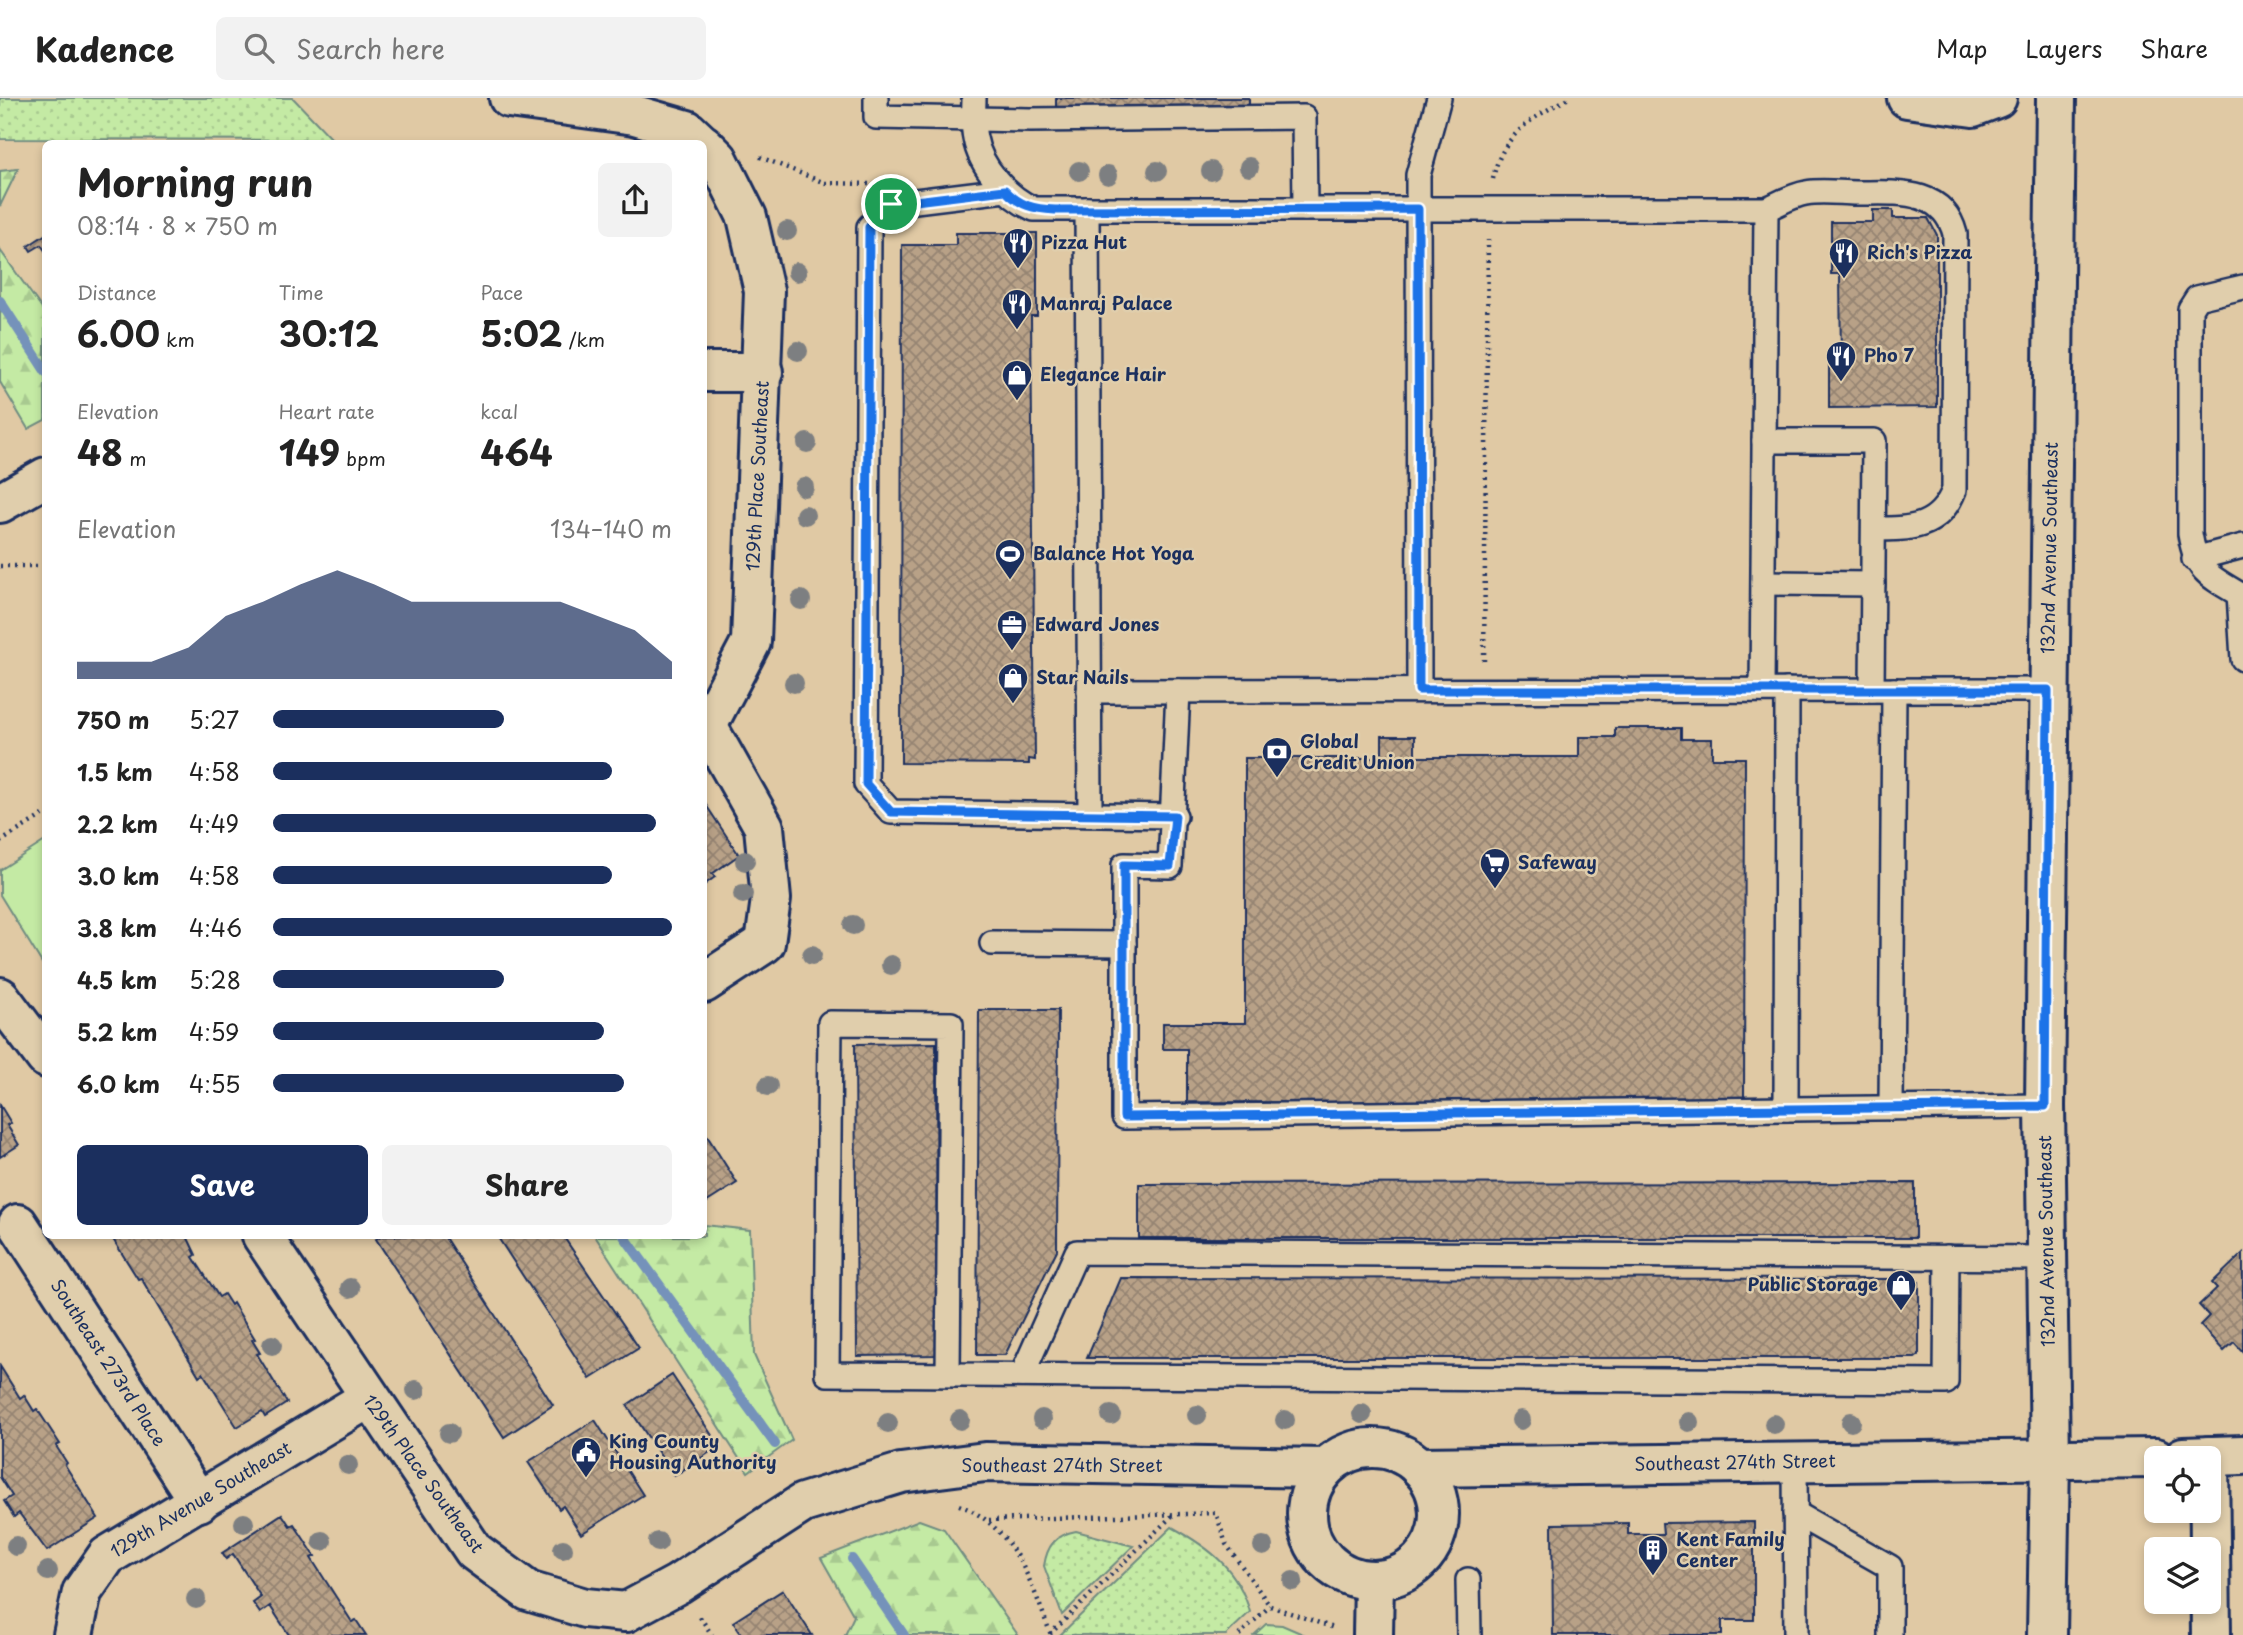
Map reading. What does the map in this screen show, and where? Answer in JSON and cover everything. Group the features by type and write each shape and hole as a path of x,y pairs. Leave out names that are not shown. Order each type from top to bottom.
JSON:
{"street":[{"path":"509,98 635,115 687,130 698,140"},
{"path":"1907,98 1973,107 1997,98"},
{"name":"132nd Avenue Southeast","path":"2047,1635 2050,1460 2045,1106 2056,98"},
{"name":"129th Place Southeast","path":"707,148 718,159 747,217 764,291 751,642 707,723"},
{"path":"707,372 763,372"},
{"path":"0,503 42,479"},
{"path":"707,730 764,827 771,899 765,943 707,982"},
{"path":"0,997 42,1053"},
{"name":"Southeast 273rd Place","path":"18,1224 199,1502"},
{"name":"129th Place Southeast","path":"264,1239 474,1551 528,1591 634,1624"},
{"name":"129th Avenue Southeast","path":"74,1635 82,1592 107,1556 369,1398"},
{"name":"Southeast 274th Street","path":"634,1624 678,1584 803,1503 901,1473 985,1462 1325,1468 1341,1455 1361,1448 1382,1448 1402,1455 1419,1467 2050,1460"},
{"path":"2211,1635 2226,1456"},
{"path":"2050,1460 2144,1458"},
{"path":"1325,1468 1312,1486 1307,1508 1308,1530 1317,1550 1332,1566 1352,1577 1374,1580 1396,1575 1415,1565 1429,1548 1437,1527 1438,1506 1432,1484 1419,1467"},
{"path":"1373,1633 1374,1580"}],"lane":[{"path":"876,98 876,117 974,109 1304,107 1305,209"},
{"path":"1419,690 1418,175 1439,98"},
{"path":"974,109 979,153 1016,202 1034,209 1766,209 1806,193 1908,193 1926,198 1943,208 1952,220 1955,248 1954,491 1945,509 1929,523 1910,529 1874,529"},
{"path":"1005,190 891,204 869,227 866,784 891,812 1175,816"},
{"path":"1087,209 1090,814"},
{"path":"1762,690 1766,209"},
{"path":"2242,659 2239,594 2212,578 2194,559 2190,534 2190,309 2197,298 2243,286"},
{"path":"1764,440 1874,441 1873,584 1883,690 1891,1108"},
{"path":"2194,559 2243,546"},
{"path":"1763,583 1873,584"},
{"path":"1786,1109 1787,690"},
{"path":"1089,691 2048,690"},
{"path":"1178,691 1175,816 1170,866 1124,865 1124,1117 2045,1106"},
{"path":"992,943 1124,944"},
{"path":"948,1374 951,1024 830,1023 827,1374 1946,1382 1947,1257"},
{"path":"1022,1375 1077,1252 2047,1258"},
{"path":"1794,1463 1796,1635"},
{"path":"1795,1513 1890,1567 1890,1635"},
{"path":"1468,1580 1469,1635"}],"path":[{"path":"1484,690 1488,209 1496,167 1508,141 1533,117 1569,98"},
{"path":"750,154 825,183 868,183 891,204"},
{"path":"0,566 42,566"},
{"path":"0,842 42,816"},
{"path":"950,1502 989,1520 1004,1536 1029,1577 1051,1635 1174,1515"},
{"path":"989,1520 1216,1513 1226,1544 1269,1606 1337,1629 1373,1633"},
{"path":"1239,1635 1269,1606"}],"green space":[{"path":"0,98 293,98 333,140 0,139"},
{"path":"18,169 0,206 0,171"},
{"path":"0,250 42,309 42,422 28,429 0,382"},
{"path":"42,843 42,963 0,895 0,870"},
{"path":"707,1225 750,1230 754,1355 792,1440 748,1472 597,1239 707,1239"},
{"path":"919,1520 944,1529 1018,1635 845,1635 854,1616 821,1558"},
{"path":"1172,1527 1199,1543 1221,1561 1238,1584 1250,1612 1226,1635 1060,1635"},
{"path":"1076,1531 1133,1546 1062,1615 1044,1566 1053,1542"},
{"path":"1266,1624 1282,1625 1305,1635 1254,1635"}],"building":[{"path":"1056,98 1249,98 1249,111 1056,110"},
{"path":"1873,210 1893,210 1893,218 1928,218 1937,235 1937,407 1829,408 1829,363 1841,363 1840,274 1831,274 1831,222 1873,222"},
{"path":"956,233 1037,233 1037,316 1031,316 1035,760 1029,759 1029,764 901,763 902,245 956,245"},
{"path":"42,237 42,246 31,251 28,246"},
{"name":"Safeway","path":"1615,728 1681,728 1681,739 1712,739 1712,758 1745,758 1744,1103 1187,1102 1187,1049 1163,1049 1163,1023 1245,1023 1245,758 1382,758 1382,736 1415,736 1415,757 1579,757 1579,737 1615,737"},
{"path":"707,807 739,855 712,874 715,877 707,883"},
{"path":"979,1010 1058,1010 1057,1250 1005,1355 977,1355"},
{"path":"936,1043 937,1355 857,1356 855,1044"},
{"path":"0,1105 11,1123 7,1125 19,1145 0,1157"},
{"path":"707,1136 737,1183 707,1202"},
{"path":"1915,1183 1915,1238 1139,1238 1139,1184"},
{"path":"113,1239 188,1239 196,1255 193,1257 219,1297 224,1294 231,1305 233,1303 255,1339 252,1340 260,1353 257,1354 287,1403 265,1417 262,1412 237,1427 203,1373 199,1376 141,1278 138,1279"},
{"path":"376,1239 446,1239 553,1405 504,1437"},
{"path":"499,1239 565,1239 639,1348 590,1379"},
{"path":"2243,1253 2243,1352 2234,1342 2224,1351 2200,1325 2209,1316 2199,1305 2217,1288 2212,1283"},
{"path":"1121,1278 1914,1279 1914,1282 1919,1282 1919,1355 1915,1358 1087,1358"},
{"path":"0,1366 20,1398 24,1395 34,1411 37,1409 60,1444 56,1446 67,1463 65,1465 98,1518 47,1551 19,1513 14,1517 4,1501 12,1496 0,1477"},
{"path":"672,1375 719,1446 674,1476 627,1405"},
{"name":"King County Housing Authority","path":"595,1420 643,1495 581,1534 563,1506 559,1509 528,1462"},
{"path":"282,1514 290,1526 294,1524 315,1556 311,1558 352,1622 356,1620 366,1635 289,1635 270,1606 260,1613 253,1603 261,1597 233,1554 226,1559 222,1553"},
{"name":"Kent Family Center","path":"1754,1522 1754,1620 1722,1620 1722,1635 1553,1635 1552,1524 1628,1523 1628,1534 1663,1534 1662,1523"},
{"path":"783,1590 812,1635 742,1635 733,1622"}],"waterway":[{"path":"0,301 42,366"},
{"path":"626,1239 775,1444"},
{"path":"852,1559 904,1635"}],"place":[{"name":"Pizza Hut","path":"1018,270"},
{"name":"Rich's Pizza","path":"1844,280"},
{"name":"Manraj Palace","path":"1017,331"},
{"name":"Pho 7","path":"1841,383"},
{"name":"Elegance Hair","path":"1017,402"},
{"name":"Balance Hot Yoga","path":"1010,581"},
{"name":"Edward Jones","path":"1012,652"},
{"name":"Star Nails","path":"1013,705"},
{"name":"Global Credit Union","path":"1277,779"},
{"name":"Safeway","path":"1495,890"},
{"name":"Public Storage","path":"1901,1312"},
{"name":"King County Housing Authority","path":"586,1479"},
{"name":"Kent Family Center","path":"1653,1577"}],"route":[{"path":"1005,190 1016,202 1034,209 1055,210 1418,209 1419,690 2048,690 2045,1106 1124,1117 1124,865 1170,866 1175,816 891,812 866,784 869,227 891,204 1005,190"}]}
